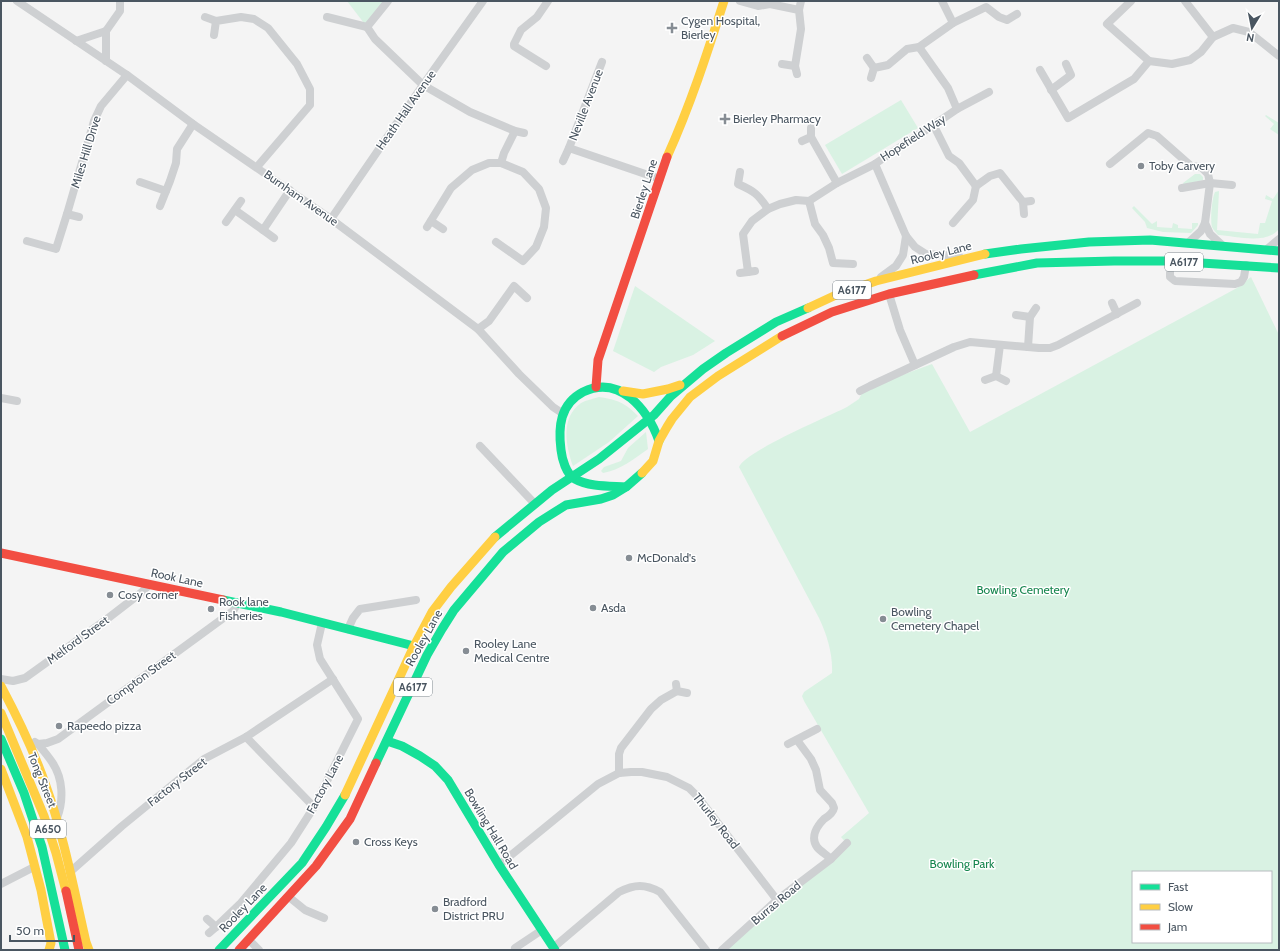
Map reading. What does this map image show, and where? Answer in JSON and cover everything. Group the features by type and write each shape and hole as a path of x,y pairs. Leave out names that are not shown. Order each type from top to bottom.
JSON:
{"main road":[{"name":"Bierley Lane","path":"596,387 598,360 660,179 706,57 724,1"},
{"name":"Rooley Lane","path":"219,950 302,863 326,827 347,792 414,646 432,612 451,587 497,535 552,490 600,459 649,418 686,383 726,353 776,322 836,295 876,281 980,256 1021,249 1089,242 1150,240 1279,251"},
{"name":"Rooley Lane","path":"239,950 316,866 350,820 427,655 454,610 503,552 539,522 566,505 601,499 612,495 626,487 644,472 653,461 659,441 672,419 690,397 718,376 777,339 832,312 889,294 981,273 1037,263 1170,261 1276,268"},
{"path":"626,487 593,478 581,481 572,477 562,462 560,452 559,436 562,413 574,398 586,390 596,387 612,388 620,391 643,394 668,389 686,383"},
{"path":"620,391 632,400 649,418 657,432 659,441"},
{"name":"A6177","path":"593,478 600,459"},
{"name":"Rook Lane","path":"1,553 281,612 414,646"},
{"path":"1,686 34,754 56,820 89,950"},
{"name":"Tong Street","path":"1,713 37,798 50,837 66,889 79,950"},
{"name":"Tong Street","path":"1,739 24,793 42,847 65,950"},
{"name":"Bowling Hall Road","path":"387,741 402,746 420,756 448,780 499,865 554,949"},
{"path":"1,769 27,837 47,920 51,943 49,950"}],"street":[{"path":"106,61 106,31 120,11 120,1"},
{"path":"367,27 388,1"},
{"name":"Heath Hall Avenue","path":"330,219 422,85 483,1"},
{"path":"546,66 514,46 514,44 521,30 537,17 548,1"},
{"path":"740,1 758,6 770,3 799,10"},
{"path":"782,64 796,70 801,29 799,10 801,1"},
{"path":"942,1 953,23"},
{"path":"1131,1 1107,24 1149,61 1172,64 1190,60 1201,52 1213,37 1232,28 1249,32 1279,56"},
{"path":"1186,1 1213,37"},
{"name":"Burnham Avenue","path":"20,2 127,75 193,124 290,190 478,329 519,374 553,407 562,413"},
{"path":"874,68 888,65 907,49 918,47 953,23 986,7 1008,23 1017,14"},
{"path":"205,17 216,21 242,17 254,19 268,28 297,64 310,89 310,105 256,167"},
{"path":"327,17 367,27 375,39 422,85 470,112 515,131 524,133"},
{"path":"214,35 216,21"},
{"path":"76,41 106,31"},
{"name":"Hopefield Way","path":"918,47 948,88 957,109"},
{"path":"868,58 874,68 871,78"},
{"path":"1040,70 1068,118 1134,79 1149,61"},
{"name":"Neville Avenue","path":"563,161 570,148 602,62"},
{"path":"1051,90 1071,75 1066,64"},
{"name":"Miles Hill Drive","path":"27,241 56,249 94,121 101,106 127,75"},
{"name":"Hopefield Way","path":"980,256 944,256 926,254 916,247 906,236 875,164 934,126 957,109 989,92"},
{"path":"160,206 176,163 177,149 193,124"},
{"path":"934,126 949,156 959,163 976,186"},
{"path":"811,128 811,137 837,183"},
{"path":"501,164 504,153 515,131"},
{"path":"1110,164 1148,133 1157,136 1191,166 1201,167 1208,174 1210,183 1205,223 1202,231 1188,243"},
{"path":"802,141 811,137"},
{"path":"570,148 660,179"},
{"path":"443,229 429,224 451,188 472,170 489,163 501,164 522,172 539,189 546,208 544,227 536,248 522,263 496,242"},
{"path":"748,272 743,234 752,221 768,209 780,204 796,200 809,201 837,183 875,164"},
{"path":"740,172 738,184 759,196 768,209"},
{"path":"953,223 973,200 976,186 990,176 1000,173 1027,202 1024,214"},
{"path":"140,182 166,191"},
{"path":"1182,188 1210,183 1232,184"},
{"path":"263,230 290,190"},
{"path":"226,222 241,200"},
{"path":"809,201 815,224 826,241 832,263 853,264"},
{"path":"234,210 274,238"},
{"path":"67,214 79,217"},
{"path":"1205,223 1210,234 1222,245"},
{"path":"876,281 896,266 903,255 906,236"},
{"path":"1267,249 1279,239"},
{"path":"1276,268 1279,259"},
{"path":"1170,261 1170,277 1175,281 1235,284 1241,282 1244,277 1246,265"},
{"path":"478,329 489,321 514,286 527,298"},
{"path":"889,294 900,330 915,365"},
{"path":"1112,303 1117,314"},
{"path":"860,392 954,347 970,342 1050,348 1137,303"},
{"path":"1028,346 1030,317 1036,308"},
{"path":"1016,315 1030,317"},
{"path":"996,376 1000,345"},
{"path":"985,380 996,376 1006,381"},
{"path":"1,398 17,401"},
{"path":"480,446 535,504"},
{"name":"Melford Street","path":"1,679 13,681 25,678 107,619 149,585"},
{"path":"348,629 353,618 360,609 416,600"},
{"name":"Compton Street","path":"38,744 47,743 58,739 233,611 238,603"},
{"name":"Factory Lane","path":"209,933 240,904 291,843 314,807 358,719 320,659 317,645 322,623"},
{"name":"Factory Street","path":"70,872 122,826 204,759 246,737 333,679"},
{"path":"619,773 619,754 621,748 651,708 677,688 687,693"},
{"path":"788,744 816,729"},
{"name":"Tong Street","path":"26,737 38,744 53,763 61,784 61,808 56,820"},
{"path":"246,737 314,807"},
{"path":"797,740 811,759 816,770 820,790 832,803 834,808 832,813 818,824 814,836 818,847 831,859"},
{"name":"Thurley Road","path":"499,865 598,784 619,773 631,772 655,774 667,777 689,788 702,802 777,900"},
{"name":"Burras Road","path":"722,950 777,900 831,859 847,844"},
{"path":"1,884 34,867"},
{"path":"554,949 619,892 629,886 640,886 651,887 660,892 706,950"},
{"path":"289,897 305,910 324,918"},
{"path":"207,919 216,927"},
{"path":"515,948 542,930"},
{"path":"249,940 259,950"}],"green space":[{"path":"347,1 388,1 367,27"},
{"path":"901,100 918,128 842,174 825,145"},
{"path":"1266,115 1279,123 1279,135 1270,129 1274,124 1265,116"},
{"path":"1195,174 1200,174 1203,177 1203,180 1184,185 1183,183"},
{"path":"1279,190 1279,229 1273,234 1267,237 1242,238 1218,235 1212,228 1211,219 1215,192 1219,191 1217,230 1258,234 1260,223 1265,223 1272,201 1265,199 1266,195 1273,199"},
{"path":"1134,206 1152,224 1157,221 1157,227 1172,228 1173,223 1178,225 1178,228 1192,229 1192,223 1198,223 1198,225 1191,233 1163,232 1147,228 1145,222 1132,208"},
{"name":"Bowling Cemetery","path":"1251,277 1279,335 1279,950 722,950 848,845 841,837 869,813 802,696 804,692 832,673 829,645 825,631 739,467 745,460 756,452 847,407 859,399 862,393 894,378 932,364 970,432 1237,288"},
{"path":"635,286 715,341 693,355 661,367 654,372 613,351"},
{"path":"599,397 620,402 638,416 609,442 573,466 568,450 566,433 570,416 574,409 581,403"},
{"path":"646,432 648,449 621,467 609,472 603,473 601,471 604,467 621,461 628,448"}],"traffic: fast":[{"path":"985,254 1089,242 1150,240 1279,251"},
{"path":"974,275 1037,263 1114,261 1170,261 1279,268"},
{"path":"495,537 552,490 599,459 654,415 671,396 703,369 776,322 808,308"},
{"path":"626,487 600,486 581,482 569,474 562,458 560,441 562,417 569,403 583,392 596,388 609,388 620,391 631,398 640,407 648,418 659,441"},
{"path":"376,763 427,655 442,629 454,610 503,552 539,522 566,505 601,499 613,495 626,487 642,473"},
{"path":"223,600 281,612 414,646"},
{"path":"1,739 24,793 42,847 65,950"},
{"path":"387,741 402,746 420,756 435,766 448,780 499,865 555,950"},
{"path":"219,950 302,863 345,795"}],"traffic: slow":[{"path":"667,157 691,99 724,1"},
{"path":"808,308 836,295 876,281 985,254"},
{"path":"642,473 653,461 659,441 672,419 690,397 718,376 782,336"},
{"path":"623,391 643,394 680,385"},
{"path":"345,795 414,646 432,612 451,587 495,537"},
{"path":"1,686 31,747 52,805 89,950"},
{"path":"1,713 44,816 66,891"},
{"path":"1,769 27,837 41,890 51,943 49,950"}],"traffic: jam":[{"path":"596,387 598,360 667,157"},
{"path":"782,336 832,312 889,294 974,275"},
{"path":"1,553 223,600"},
{"path":"239,950 316,866 350,819 376,763"},
{"path":"66,891 79,950"}],"place":[{"name":"Cygen Hospital, Bierley","path":"672,28"},
{"name":"Bierley Pharmacy","path":"725,119"},
{"name":"Toby Carvery","path":"1141,166"},
{"name":"McDonald's","path":"629,558"},
{"name":"Cosy corner","path":"110,595"},
{"name":"Asda","path":"593,608"},
{"name":"Rook lane Fisheries","path":"211,609"},
{"name":"Bowling Cemetery Chapel","path":"883,619"},
{"name":"Rooley Lane Medical Centre","path":"466,651"},
{"name":"Rapeedo pizza","path":"59,726"},
{"name":"Cross Keys","path":"356,842"},
{"name":"Bradford District PRU","path":"435,909"}],"park label":[{"name":"Bowling Park","path":"962,864"}]}
